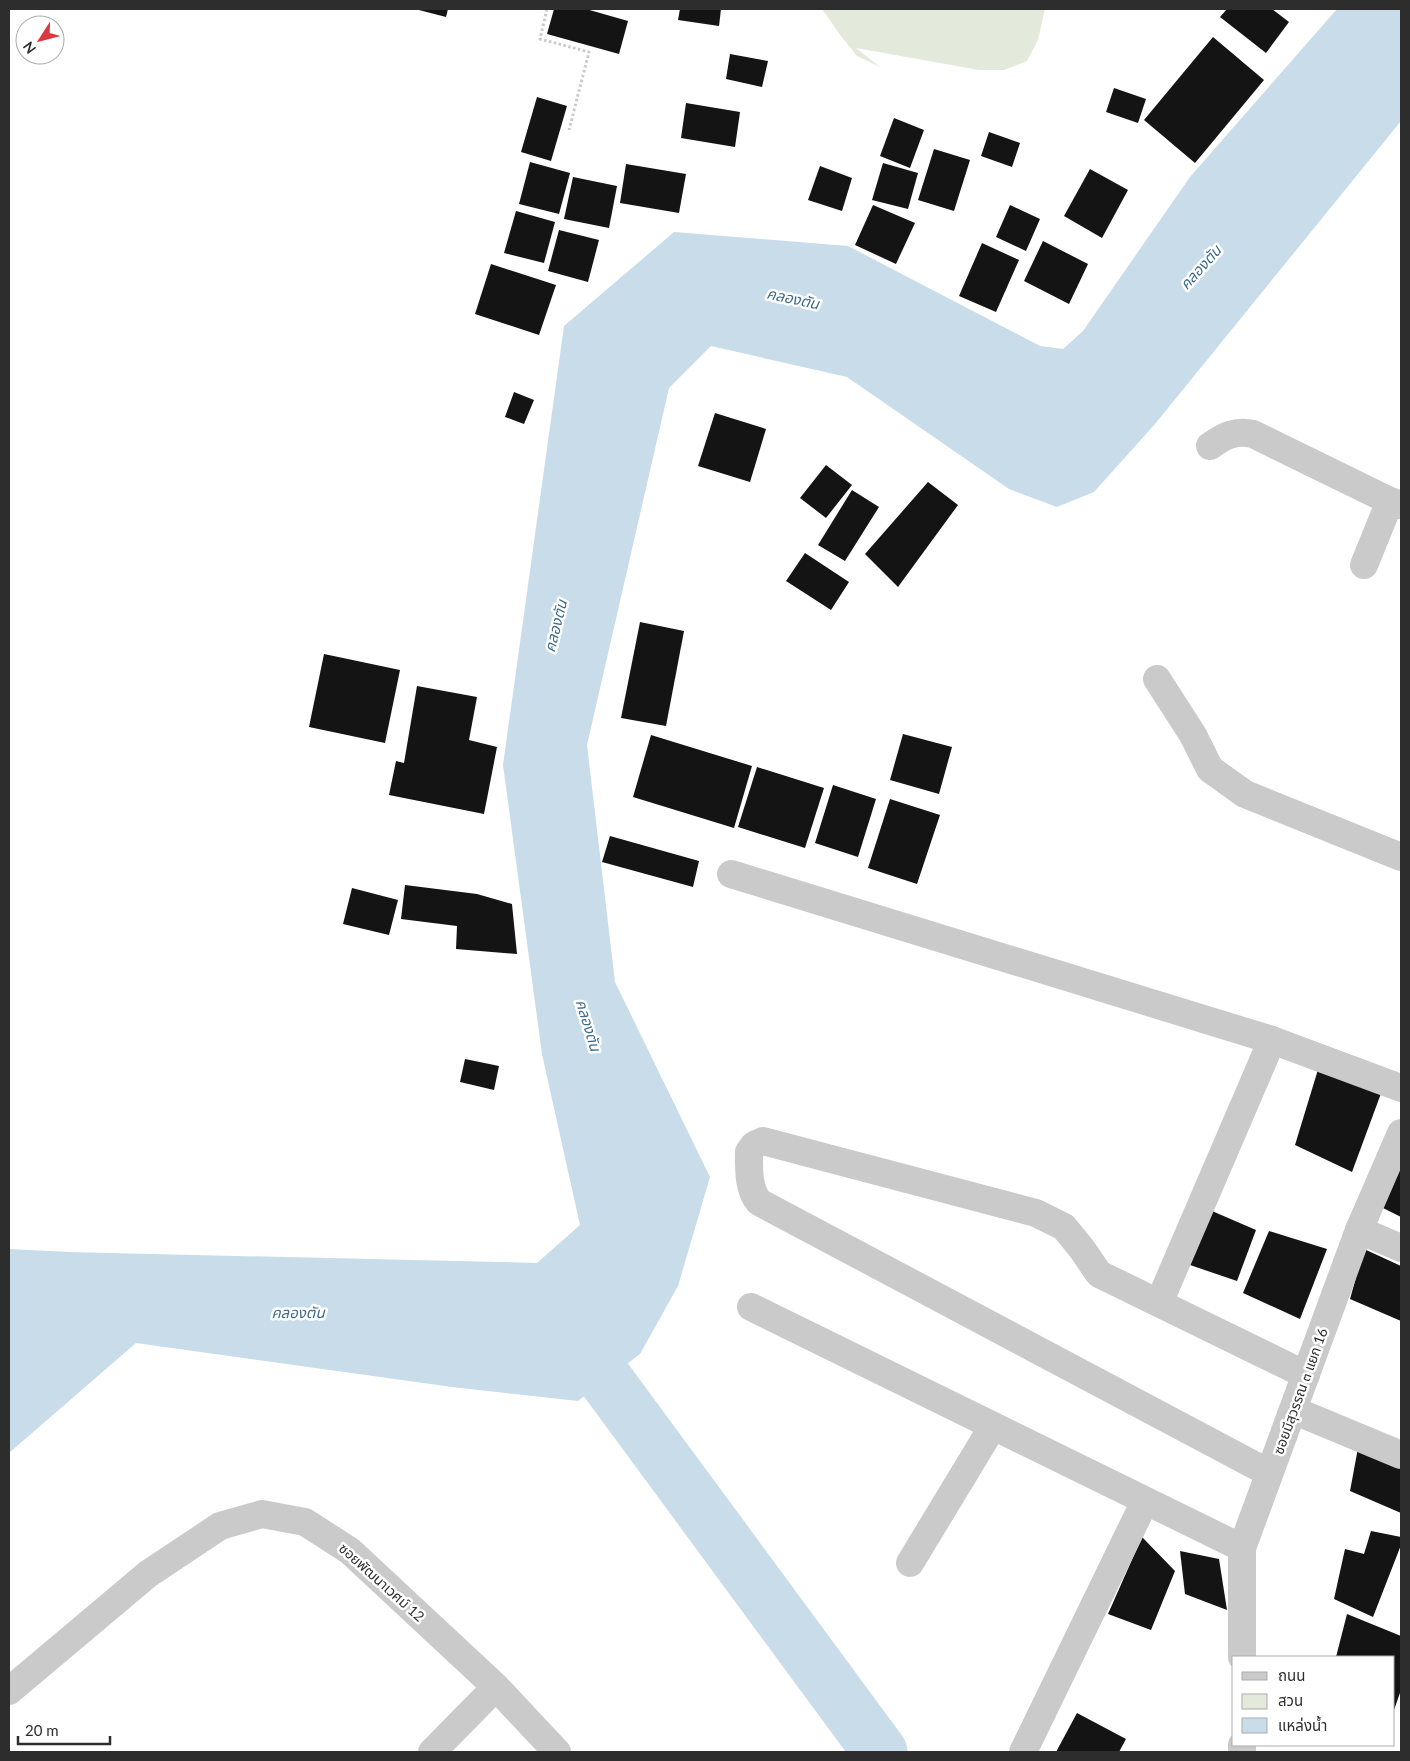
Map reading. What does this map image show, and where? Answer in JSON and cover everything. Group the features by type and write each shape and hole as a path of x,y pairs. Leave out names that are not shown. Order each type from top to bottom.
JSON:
{"street":[{"path":"1210,446 1229,434 1238,431 1253,434 1396,503 1364,565"},
{"path":"1157,678 1193,735 1210,769 1245,794 1401,857"},
{"path":"731,874 1272,1040 1401,1088"},
{"path":"1159,1303 1272,1040"},
{"name":"ซอยมีสุวรรณ ๓ แยก 16","path":"1242,1656 1242,1548 1359,1230 1401,1133"},
{"path":"1269,1473 758,1202 752,1190 748,1152 754,1145 763,1141 1036,1213 1064,1227 1099,1274 1306,1375"},
{"path":"1359,1230 1401,1248"},
{"path":"751,1307 1242,1548"},
{"path":"1293,1410 1401,1455"},
{"path":"910,1563 993,1426"},
{"path":"1023,1752 1145,1501"},
{"name":"ซอยพัฒนาเวศม์ 12","path":"9,1691 148,1574 220,1526 262,1514 305,1522 350,1551 496,1687 557,1752"},
{"path":"432,1752 496,1687"}],"path":[{"path":"547,9 540,40 589,52 569,130"}],"green space":[{"path":"822,9 1045,9 1038,40 1027,61 1004,70 979,70 856,48 880,67 857,56"}],"water":[{"name":"คลองตัน","path":"1337,9 1401,9 1401,121 1155,424 1094,492 1057,507 1009,489 847,377 711,346 669,388 587,745 615,982 710,1177 678,1286 640,1354 578,1401 452,1387 136,1343 9,1453 9,1249 537,1263 580,1225 542,1054 503,765 564,326 674,232 848,246 1040,346 1063,349 1083,331 1190,177"}],"building":[{"path":"415,9 448,9 446,17"},
{"path":"554,9 586,9 628,21 619,54 547,34"},
{"path":"680,9 721,9 719,26 678,20"},
{"path":"1227,9 1272,9 1289,22 1266,53 1220,17"},
{"path":"1213,37 1264,80 1195,163 1144,120"},
{"path":"730,54 768,61 762,87 726,79"},
{"path":"1114,88 1146,99 1138,123 1106,112"},
{"path":"537,97 567,106 551,161 521,152"},
{"path":"686,103 740,112 735,147 681,138"},
{"path":"894,118 924,130 910,168 880,156"},
{"path":"989,132 1020,143 1012,167 981,156"},
{"path":"934,149 970,160 954,211 918,200"},
{"path":"530,162 570,173 559,214 519,204"},
{"path":"883,163 918,173 908,209 872,200"},
{"path":"626,164 686,174 679,213 620,203"},
{"path":"820,166 852,178 842,211 808,200"},
{"path":"1090,169 1128,190 1102,238 1064,216"},
{"path":"573,177 617,186 609,228 564,219"},
{"path":"873,205 915,223 896,264 855,245"},
{"path":"1010,205 1040,219 1026,251 996,237"},
{"path":"516,211 555,222 544,263 504,253"},
{"path":"559,230 599,240 588,282 548,271"},
{"path":"1043,241 1088,264 1069,304 1024,281"},
{"path":"982,243 1019,260 996,312 959,296"},
{"path":"491,264 556,285 539,335 475,314"},
{"path":"514,392 534,400 524,424 505,417"},
{"path":"715,413 766,429 750,482 698,466"},
{"path":"826,465 852,485 826,518 800,498"},
{"path":"928,482 958,505 898,587 865,554"},
{"path":"852,490 879,507 845,561 818,545"},
{"path":"805,553 849,582 831,610 786,581"},
{"path":"640,622 684,631 666,726 621,718"},
{"path":"324,654 400,670 385,743 309,727"},
{"path":"417,686 477,697 469,740 497,747 484,814 389,795 396,761 404,763"},
{"path":"903,734 952,747 939,794 890,780"},
{"path":"651,735 752,766 734,828 633,797"},
{"path":"757,767 824,788 805,848 738,827"},
{"path":"833,785 876,799 858,857 815,843"},
{"path":"890,799 940,815 917,884 868,868"},
{"path":"610,836 699,861 693,887 602,862"},
{"path":"405,885 477,894 512,904 517,954 456,949 457,926 401,919"},
{"path":"352,888 398,900 389,935 343,924"},
{"path":"465,1059 499,1066 494,1090 460,1082"},
{"path":"1320,1063 1383,1088 1352,1172 1295,1145"},
{"path":"1401,1153 1401,1217 1371,1202"},
{"path":"1212,1211 1256,1230 1237,1281 1190,1265"},
{"path":"1269,1231 1327,1249 1300,1319 1243,1293"},
{"path":"1364,1249 1401,1266 1401,1321 1350,1299"},
{"path":"1358,1448 1401,1460 1401,1513 1350,1491"},
{"path":"1371,1531 1401,1537 1401,1545 1373,1617 1334,1599 1345,1549 1364,1554"},
{"path":"1142,1537 1175,1571 1151,1630 1108,1614"},
{"path":"1180,1551 1219,1559 1227,1610 1185,1594"},
{"path":"1347,1614 1401,1636 1401,1690 1395,1707 1395,1656 1336,1656"},
{"path":"1077,1713 1126,1739 1119,1752 1056,1752"}],"waterway":[{"path":"561,1319 880,1752"}]}
